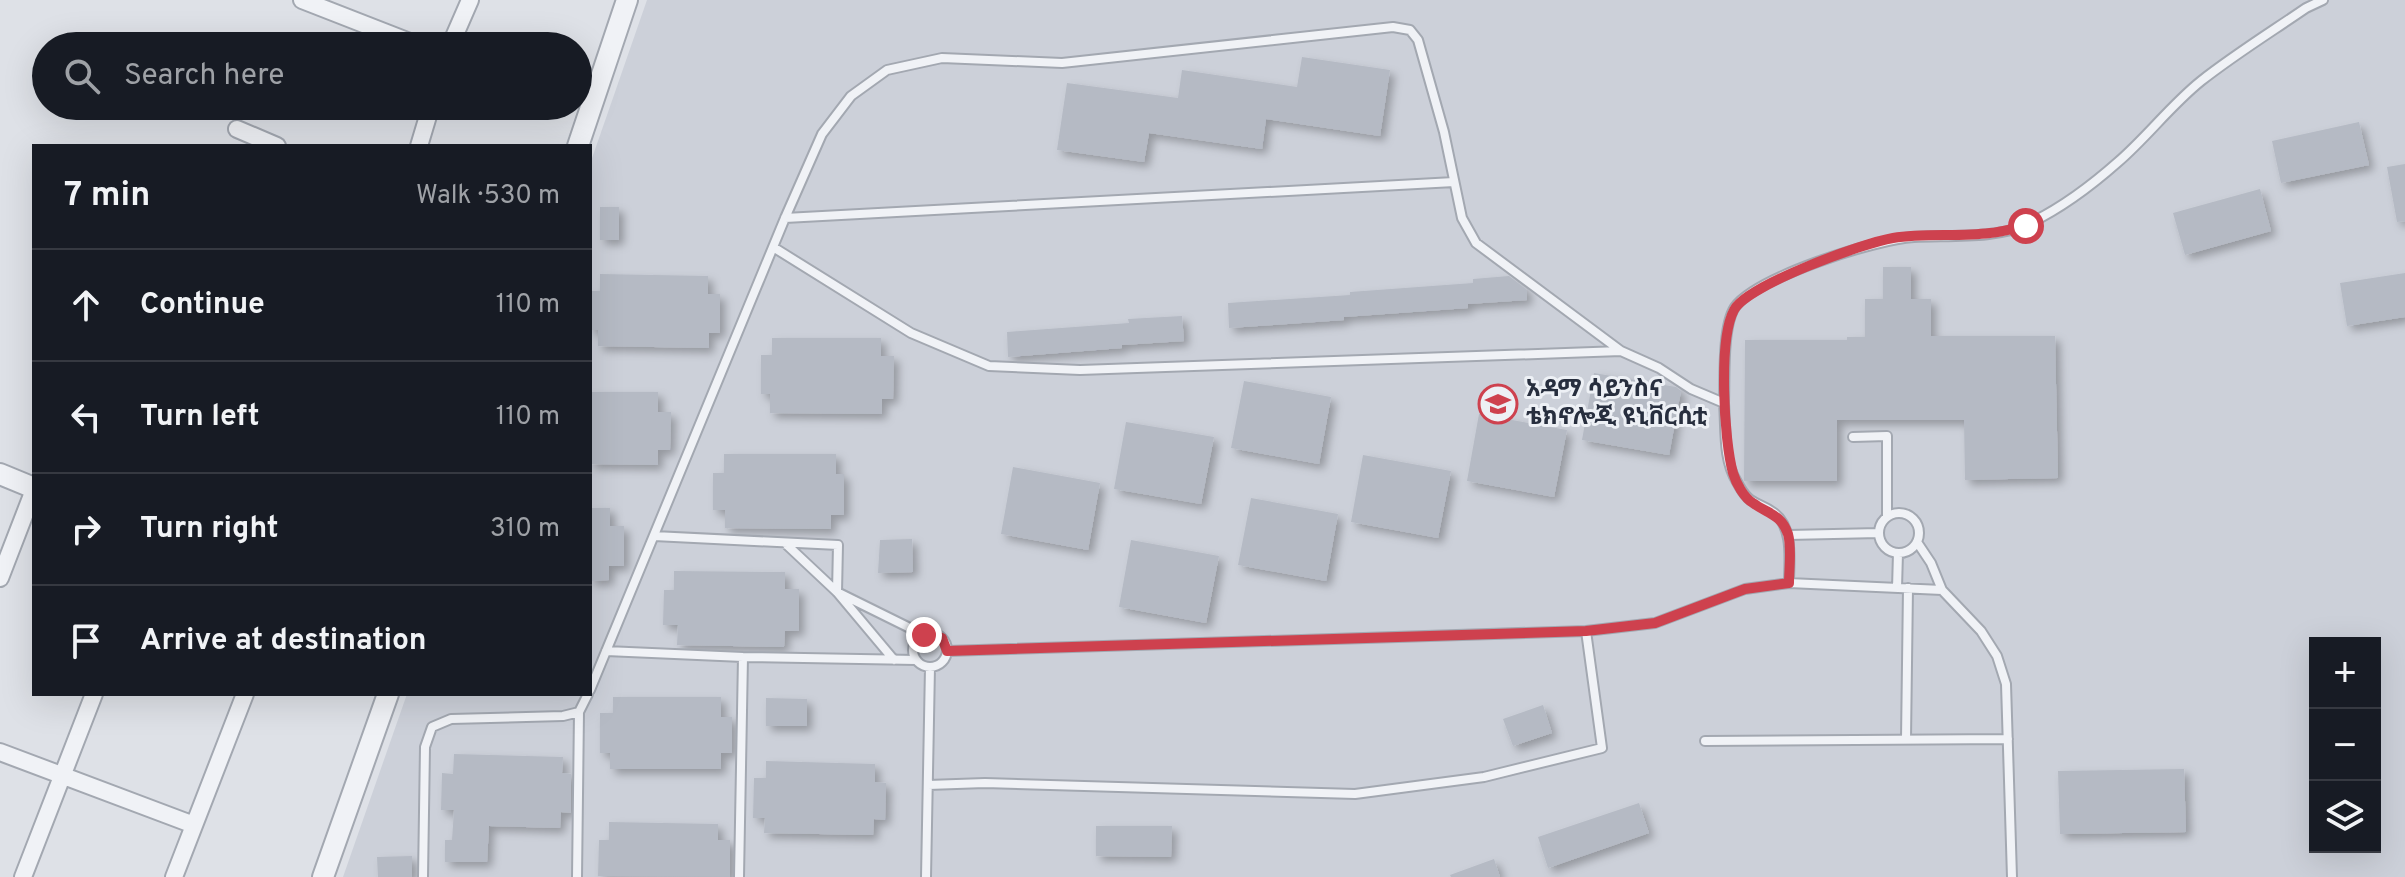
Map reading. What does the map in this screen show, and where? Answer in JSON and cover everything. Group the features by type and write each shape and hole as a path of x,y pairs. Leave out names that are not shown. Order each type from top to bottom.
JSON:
{"street":[{"path":"302,0 384,32"},
{"path":"456,32 470,0"},
{"path":"592,104 627,0"},
{"path":"420,144 427,120"},
{"path":"579,144 587,120"},
{"path":"237,129 272,144"},
{"path":"0,474 32,488"},
{"path":"0,578 32,494"},
{"path":"23,877 93,696"},
{"path":"174,877 244,696"},
{"path":"323,877 387,696"},
{"path":"0,752 194,825"}],"lane":[{"path":"1789,583 1788,535 1775,514 1751,503 1735,480 1727,452 1724,403 1728,329 1734,308 1750,293 1773,281 1853,250 1894,238 1991,233 2026,226 2071,198 2118,162 2200,82 2306,8 2323,0"},
{"path":"592,685 822,134 851,96 887,70 942,58 1062,63 1393,27 1410,30 1418,40 1444,132 1462,218 1476,243 1621,351 1724,403"},
{"path":"785,218 1454,182"},
{"path":"773,247 911,333 989,366 1080,370 1621,351"},
{"path":"1853,437 1887,436 1887,517"},
{"path":"1901,513 1914,520 1919,535 1912,548 1898,553 1883,546 1879,533 1881,523 1887,517 1901,513"},
{"path":"1788,535 1879,533"},
{"path":"654,536 838,545 837,592"},
{"path":"1917,542 1931,563 1942,590 1981,631 1997,656 2006,684 2012,877"},
{"path":"787,544 837,592 894,660"},
{"path":"1897,588 1898,553"},
{"path":"947,651 1586,631 1655,623 1745,589 1789,583 1942,590"},
{"path":"1906,739 1908,588"},
{"path":"837,592 924,635"},
{"path":"928,785 985,783 1355,794 1484,777 1602,748 1586,631"},
{"path":"606,651 916,660 930,667 942,662 947,651 942,638 930,633 924,635 914,644 916,660"},
{"path":"739,877 743,657"},
{"path":"926,877 930,667"},
{"path":"577,877 579,712 587,696"},
{"path":"423,877 425,747 432,727 451,719 563,716 579,712"},
{"path":"1705,741 2008,739"}],"shaded area":[{"name":"አዳማ ሳይንስና ቴክኖሎጂ ዩኒቨርሲቲ","path":"647,0 2405,0 2405,877 343,877 406,696 592,696 592,158"}],"building":[{"path":"1302,57 1390,70 1380,136 1266,119 1262,149 1149,133 1144,162 1057,150 1067,83 1178,98 1182,70 1297,87"},
{"path":"2359,122 2369,165 2281,183 2272,141"},
{"path":"2405,164 2405,221 2397,222 2387,167"},
{"path":"2260,189 2271,231 2185,255 2173,213"},
{"path":"600,207 619,207 619,240 600,240"},
{"path":"1883,267 1911,267 1911,299 1931,299 1931,336 2055,336 2058,478 1965,480 1964,420 1837,420 1837,481 1744,481 1745,340 1847,340 1847,337 1865,337 1865,299 1883,299"},
{"path":"2405,273 2405,317 2347,326 2340,283"},
{"path":"600,274 708,276 708,294 720,294 720,333 709,333 709,348 598,346 598,330 592,330 592,291 600,291"},
{"path":"1509,276 1527,290 1527,300 1468,304 1468,308 1344,317 1344,320 1229,328 1228,303 1350,295 1350,292 1473,283 1473,279"},
{"path":"1182,316 1184,341 1008,357 1007,332"},
{"path":"772,338 881,338 881,356 894,356 893,399 882,399 882,414 770,413 770,394 761,394 761,355 772,355"},
{"path":"1594,373 1676,387 1681,391 1669,455 1582,440"},
{"path":"1244,381 1331,397 1319,464 1231,448"},
{"path":"592,392 658,392 658,412 671,412 670,450 658,450 658,465 592,464"},
{"path":"1479,414 1567,430 1554,497 1467,481"},
{"path":"1126,422 1214,437 1201,504 1114,489"},
{"path":"724,454 836,454 836,474 844,474 844,515 831,515 831,529 725,528 725,510 713,510 713,473 724,473"},
{"path":"1363,455 1451,471 1438,538 1351,522"},
{"path":"1013,467 1100,483 1088,550 1001,534"},
{"path":"1251,498 1338,514 1326,581 1238,565"},
{"path":"592,508 610,508 610,526 624,526 624,566 609,566 609,580 592,581"},
{"path":"912,539 913,572 878,573 880,540"},
{"path":"1131,540 1219,556 1206,623 1119,607"},
{"path":"674,571 785,572 785,589 799,589 799,631 785,631 784,647 677,645 678,625 663,625 664,590 674,590"},
{"path":"613,697 721,697 721,717 732,717 732,753 721,753 721,769 610,769 610,753 600,753 600,713 613,713"},
{"path":"766,698 807,699 807,726 766,726"},
{"path":"1543,705 1552,733 1513,746 1503,719"},
{"path":"454,754 563,757 562,773 571,774 571,813 561,812 560,828 489,826 487,862 445,862 445,840 452,840 454,810 441,810 442,773 453,774"},
{"path":"766,761 875,764 875,782 886,783 885,820 874,819 873,835 764,833 765,818 753,818 754,778 766,778"},
{"path":"2184,769 2186,832 2060,834 2058,771"},
{"path":"1639,803 1649,833 1548,868 1538,837"},
{"path":"609,822 718,824 718,840 730,840 730,877 598,876 599,840 609,840"},
{"path":"1096,826 1172,826 1171,857 1096,856"},
{"path":"412,856 412,877 378,877 377,857"},
{"path":"1494,859 1500,877 1450,875"}],"place":[{"name":"አዳማ ሳይንስና ቴክኖሎጂ ዩኒቨርሲቲ","path":"1498,404"}],"route":[{"path":"924,635 930,633 942,638 947,651 1586,631 1655,623 1745,589 1789,583 1788,535 1775,514 1751,503 1735,480 1727,452 1724,403 1728,329 1734,308 1750,293 1773,281 1866,245 1894,238 1991,233 2026,226"}]}
